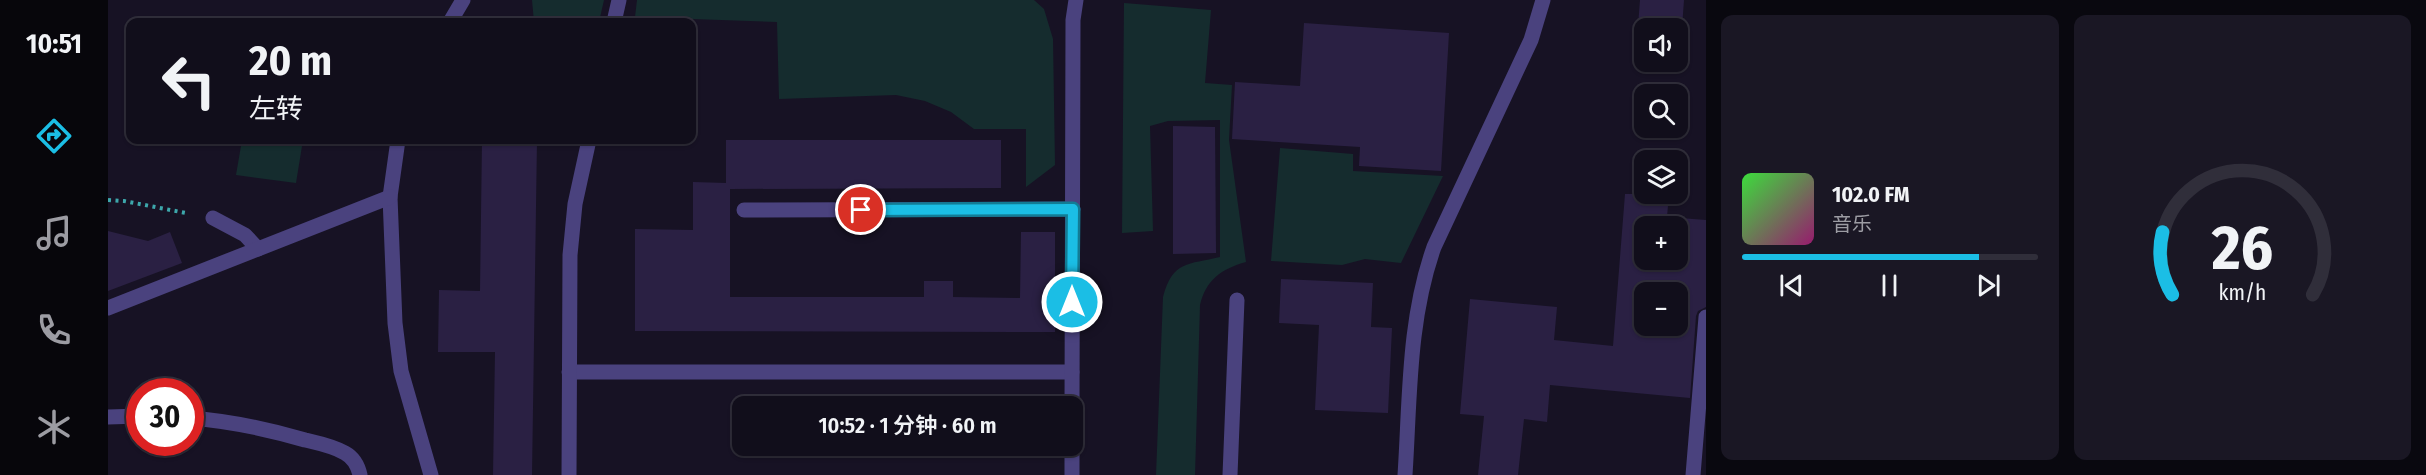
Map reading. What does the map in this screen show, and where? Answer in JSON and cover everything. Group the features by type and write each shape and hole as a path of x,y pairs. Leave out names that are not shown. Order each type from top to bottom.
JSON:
{"street":[{"path":"452,18 463,0"},
{"path":"615,18 619,0"},
{"path":"1072,396 1073,20 1076,0"},
{"path":"1405,475 1416,311 1422,279 1434,247 1531,40 1543,0"},
{"path":"397,144 390,197 393,290 401,371 431,475"},
{"path":"569,475 570,255 574,204 588,144"},
{"path":"108,308 390,197"},
{"path":"744,210 1073,209"},
{"path":"213,218 245,236 258,249"},
{"path":"1230,475 1237,300"},
{"path":"1693,475 1706,317"},
{"path":"569,372 1072,372"},
{"path":"108,417 126,416"},
{"path":"204,419 222,420 279,432 331,447 347,454 357,464 360,475"},
{"path":"1072,456 1072,475"}],"path":[{"path":"108,200 213,218"}],"green space":[{"path":"532,0 604,0 600,18 534,18"},
{"path":"637,0 1034,0 1044,9 1053,39 1055,165 1026,187 1026,129 974,129 951,112 925,101 896,95 779,99 777,22 635,17"},
{"path":"1124,3 1211,10 1205,83 1232,85 1229,140 1246,262 1229,268 1216,277 1206,289 1200,305 1195,475 1156,475 1163,297 1167,285 1177,270 1191,263 1220,257 1220,120 1168,121 1150,126 1153,231 1122,233"},
{"path":"241,144 302,144 296,183 236,175"},
{"path":"1280,148 1353,154 1353,171 1443,176 1401,263 1365,259 1342,265 1271,261"}],"building":[{"path":"1640,0 1684,0 1683,18 1639,18"},
{"path":"1304,23 1449,33 1441,171 1359,166 1360,147 1232,139 1235,82 1300,86"},
{"path":"1173,126 1215,127 1216,253 1173,254"},
{"path":"726,140 1001,140 1001,188 730,189 730,297 924,297 924,281 953,281 953,297 1020,298 1021,232 1055,232 1055,332 635,331 635,229 693,230 693,182 726,183"},
{"path":"482,144 537,144 532,475 493,475 495,352 438,352 439,290 480,291"},
{"path":"1625,194 1634,194 1634,204 1668,204 1667,216 1634,216 1634,270 1688,270 1688,219 1706,220 1706,307 1698,311 1696,316 1690,398 1550,385 1547,422 1524,419 1518,475 1478,475 1484,416 1460,414 1470,299 1557,307 1554,340 1613,346"},
{"path":"108,231 148,241 170,232 182,263 108,291"},
{"path":"1281,279 1373,283 1371,327 1392,328 1388,413 1315,410 1319,325 1279,323"}],"route":[{"path":"861,210 1073,209 1072,302"}]}
